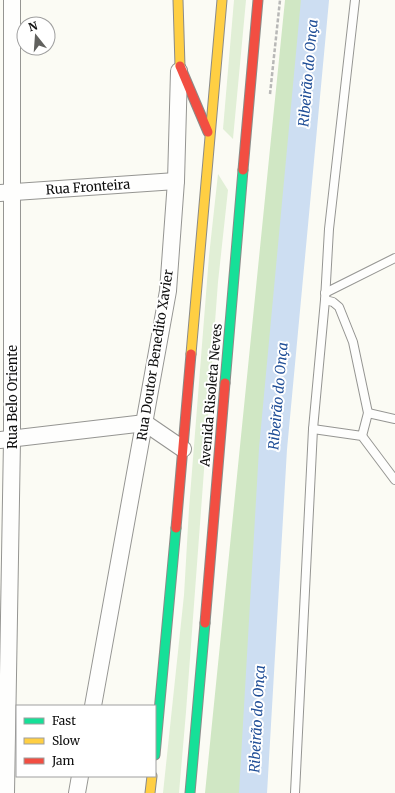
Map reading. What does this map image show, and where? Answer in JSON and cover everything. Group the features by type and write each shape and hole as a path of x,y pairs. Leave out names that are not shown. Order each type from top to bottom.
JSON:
{"main road":[{"name":"Rua Doutor Benedito Xavier","path":"178,0 180,66"},
{"name":"Avenida Risoleta Neves","path":"156,746 222,0"},
{"name":"Avenida Risoleta Neves","path":"190,793 258,0"},
{"path":"180,66 209,135"},
{"path":"150,793 152,777"}],"street":[{"name":"Rua Belo Oriente","path":"6,793 6,193 12,0"},
{"name":"Rua Doutor Benedito Xavier","path":"93,705 168,291 176,181 180,66"},
{"name":"Rua Fronteira","path":"6,193 176,181"},
{"path":"6,440 145,423 183,449"},
{"path":"77,793 80,777"}],"lane":[{"path":"295,793 313,429 325,297 329,229 356,0"},
{"path":"325,297 395,258"},
{"path":"325,297 339,307 353,342 368,413 362,436"},
{"path":"368,413 395,419"},
{"path":"313,429 362,436 395,480"}],"green space":[{"path":"234,0 246,0 233,139 223,129"},
{"path":"285,0 312,0 288,232 261,551 247,793 205,793"},
{"path":"218,174 228,190 218,282 179,793 163,793 184,595 189,509 209,256"}],"waterway":[{"name":"Ribeirão do Onça","path":"253,793 273,449 315,0"}],"traffic: fast":[{"path":"225,383 243,170"},
{"path":"156,744 176,528"},
{"path":"190,793 205,623"}],"traffic: slow":[{"path":"178,0 180,66"},
{"path":"191,354 222,0"},
{"path":"150,793 152,777"}],"traffic: jam":[{"path":"243,170 258,0"},
{"path":"180,66 208,132"},
{"path":"176,528 191,354"},
{"path":"205,623 225,383"}]}
